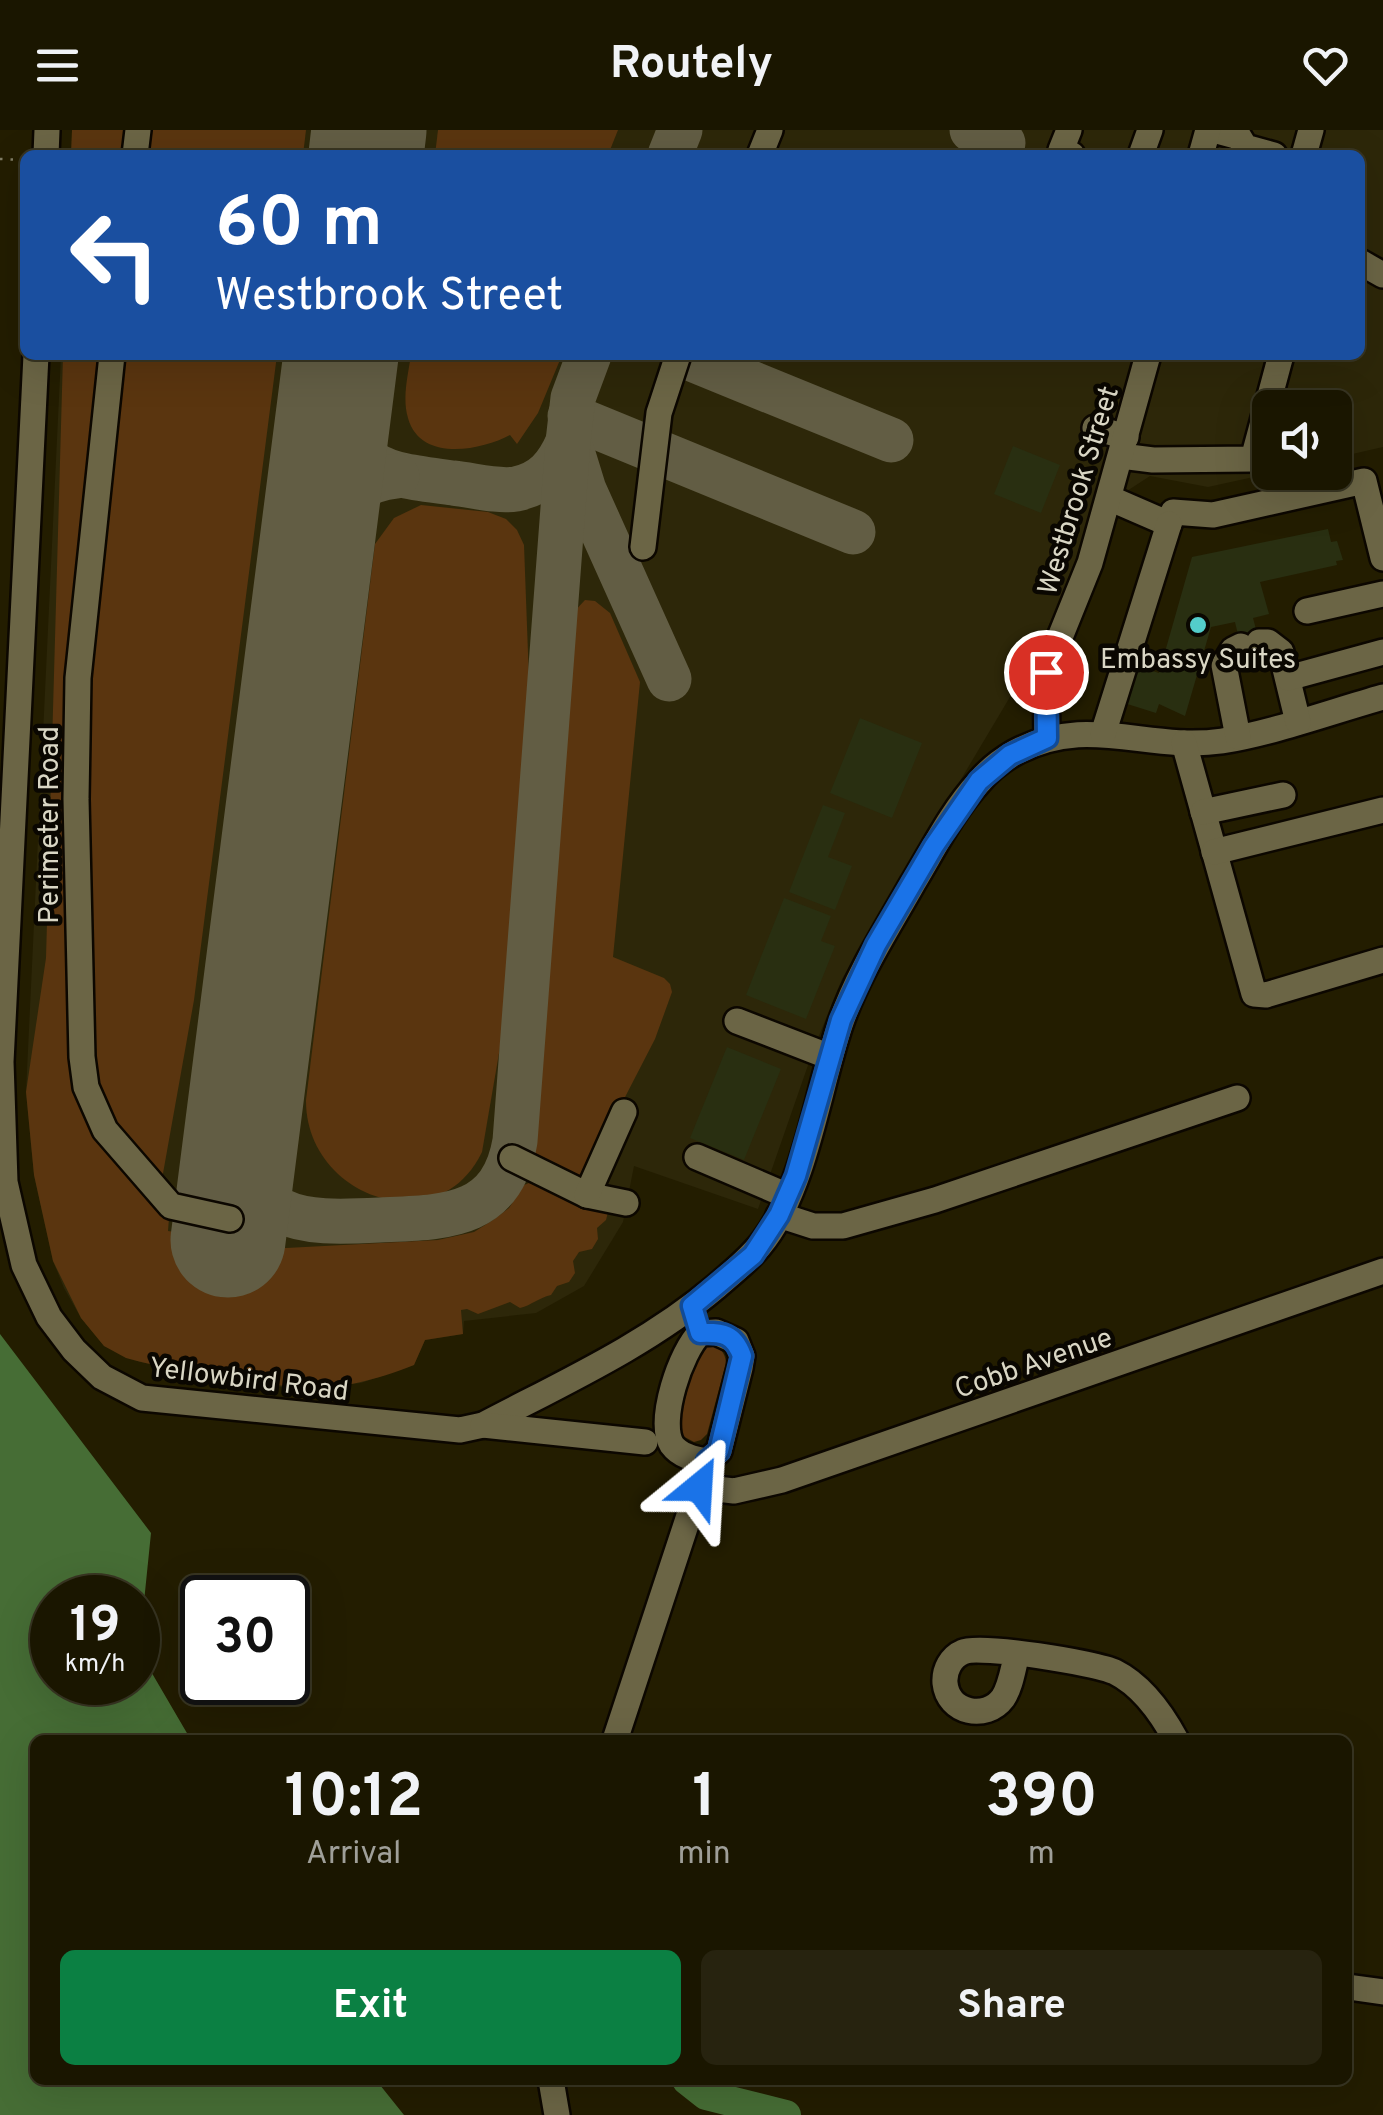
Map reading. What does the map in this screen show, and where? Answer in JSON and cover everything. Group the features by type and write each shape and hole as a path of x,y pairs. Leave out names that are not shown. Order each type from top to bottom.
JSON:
{"street":[{"path":"1211,130 1240,134 1245,147 1256,150"},
{"name":"Yellowbird Road","path":"36,360 6,861 1,1062 6,1182 24,1266 49,1317 74,1350 102,1377 142,1398 460,1430 482,1425 642,1341 696,1303"},
{"name":"Perimeter Road","path":"111,360 78,678 82,1058 86,1087 105,1130 171,1206 230,1220"},
{"path":"643,547 659,413 676,360"},
{"name":"Westbrook Street","path":"1047,738 1046,672 1077,601 1147,360"},
{"path":"1095,428 1153,460 1253,459 1279,360"},
{"path":"1102,734 1173,512 1213,514 1364,481 1383,558"},
{"path":"1109,498 1169,524"},
{"path":"1307,611 1383,594"},
{"path":"1238,737 1224,664 1233,650 1250,644 1268,642 1282,652 1298,722"},
{"path":"1288,678 1383,652"},
{"path":"700,1333 696,1303 753,1255 784,1206 841,1020 876,945 979,781 1010,755 1047,738 1077,733 1184,743 1238,737 1383,697"},
{"path":"1184,743 1254,994 1266,995 1383,960"},
{"path":"1203,812 1284,795"},
{"path":"1214,852 1383,810"},
{"path":"737,1021 830,1057"},
{"path":"697,1157 813,1226 843,1226 935,1200 1236,1098"},
{"path":"588,1194 624,1112"},
{"path":"512,1158 588,1194 626,1203"},
{"name":"Cobb Avenue","path":"699,1487 734,1491 782,1480 1383,1271"},
{"path":"617,1735 707,1461 719,1451 742,1356 736,1341 728,1335 700,1333 682,1358 667,1434 674,1448 691,1458 707,1461"},
{"name":"Yellowbird Road","path":"482,1425 645,1442"},
{"path":"1016,1654 1116,1672 1140,1690 1172,1735"},
{"path":"1352,1988 1383,1992"},
{"path":"552,2085 557,2115"}],"shaded area":[{"path":"72,130 1383,130 1383,447 1352,454 1352,390 1252,390 1252,477 1208,487 1150,476 1090,515 1066,590 1032,660 842,979 758,1209 634,1166 623,1222 584,1286 536,1313 464,1321 463,1334 425,1340 414,1365 361,1383 297,1390 140,1362 104,1346 81,1318 53,1261 34,1175 26,1092 61,360 1365,360 1365,150 71,150"},
{"path":"72,130 129,130 127,150 71,150"},
{"path":"147,130 306,130 304,150 145,150"},
{"path":"438,130 618,130 610,150 436,150"},
{"path":"63,360 103,360 74,1072 169,1218 168,1231 286,1248 438,1240 474,1232 509,1208 529,1183 609,1208 606,1220 597,1228 598,1239 592,1249 579,1252 573,1261 575,1273 551,1295 520,1308 510,1302 478,1314 461,1310 463,1334 425,1340 414,1365 359,1382 312,1388 266,1384 126,1358 104,1346 81,1318 53,1261 34,1175 26,1092 46,958"},
{"path":"121,360 276,360 194,1000 162,1179 113,1119 95,1074 87,684"},
{"path":"410,360 560,360 538,413 517,444 510,435 468,448 438,447 415,432 406,410"},
{"path":"421,505 488,512 506,519 517,530 524,545 529,680 503,1030 482,1152 462,1180 436,1196 407,1202 377,1197 350,1183 327,1162 311,1134 306,1100 375,544 394,518"},
{"path":"585,600 595,601 610,613 640,682 613,957 664,978 672,992 655,1039 591,1163 582,1174 570,1178 544,1163 533,1151 572,614"},
{"path":"0,1334 151,1533 147,1575 30,1575 30,1705 160,1705 160,1687 188,1735 30,1735 30,2085 380,2085 404,2115 0,2115"},
{"path":"707,1345 720,1350 726,1363 707,1434 694,1442 679,1434 678,1427 698,1349"}],"building":[{"path":"1013,446 1060,465 1041,513 994,494"},
{"name":"Embassy Suites","path":"1328,529 1343,560 1336,561 1337,565 1260,582 1269,614 1253,618 1263,656 1244,660 1235,622 1211,627 1185,716 1159,704 1156,713 1121,702 1133,665 1159,673 1192,557"},
{"path":"860,718 922,743 892,818 830,793"},
{"path":"823,805 845,813 828,857 852,866 835,910 789,892"},
{"path":"784,898 831,916 821,941 835,946 806,1019 746,995"},
{"path":"727,1047 781,1069 744,1160 690,1138"}],"waterway":[{"path":"693,2085 706,2095 786,2115"}],"taxiway":[{"path":"672,150 680,130"},
{"path":"972,130 1003,143"},
{"path":"243,1125 246,1158 254,1182 266,1200 301,1218 351,1221 447,1214 467,1209 483,1199 497,1186 508,1167 515,1141 568,442 573,398 587,360"},
{"path":"694,360 891,440"},
{"path":"336,393 350,439 361,454 374,464 407,476 516,489 548,473 568,442"},
{"path":"570,416 853,532"},
{"path":"572,451 584,490 669,679"},
{"path":"315,548 328,520 355,490 397,476"}],"runway":[{"path":"367,150 369,130"},
{"path":"228,1240 340,360"}],"place":[{"name":"Embassy Suites","path":"1198,625"}],"route":[{"path":"699,1487 707,1461 719,1451 742,1356 736,1341 728,1335 700,1333 692,1306 753,1255 779,1215 796,1176 841,1020 876,945 934,846 979,781 1010,755 1047,738 1046,672"}]}
